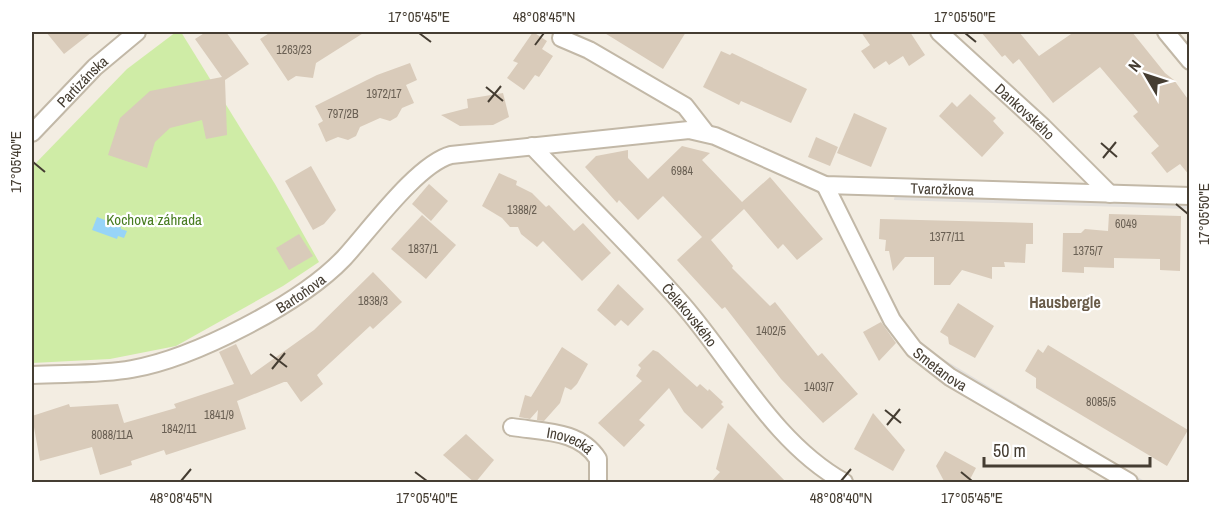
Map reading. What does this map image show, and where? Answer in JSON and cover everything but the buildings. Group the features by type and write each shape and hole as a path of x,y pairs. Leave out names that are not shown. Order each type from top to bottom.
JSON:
{"street":[{"name":"Partizánska","path":"32,133 95,68 137,32"},
{"name":"Dankovského","path":"939,32 1043,127 1110,194"},
{"path":"1166,32 1190,61"},
{"name":"Tvarožkova","path":"561,38 589,50 684,106 705,133"},
{"name":"Tvarožkova","path":"532,146 680,130 705,133 825,185 1190,196"},
{"name":"Bartoňova","path":"32,375 130,369 189,351 264,315 324,275 344,258 417,178 444,157 532,146"},
{"name":"Čelakovského","path":"532,146 683,305 794,445 819,467 844,483"},
{"name":"Smetanova","path":"825,185 886,309 914,349 950,377 1129,483"},
{"name":"Inovecká","path":"512,428 566,435 577,439 598,459 598,483"}],"green space":[{"name":"Kochova záhrada","path":"176,32 181,32 275,184 319,262 283,286 176,346 110,359 32,363 32,167 127,69"}],"shaded area":[{"path":"895,193 1189,201 1190,209 894,200"},
{"path":"877,270 910,332 930,351 1146,482 1135,482 989,396 910,340 871,272"}],"water":[{"path":"97,217 121,226 121,229 127,231 124,238 118,236 117,239 92,230"}],"district":[{"name":"Hausbergle","path":"1065,302"}]}
